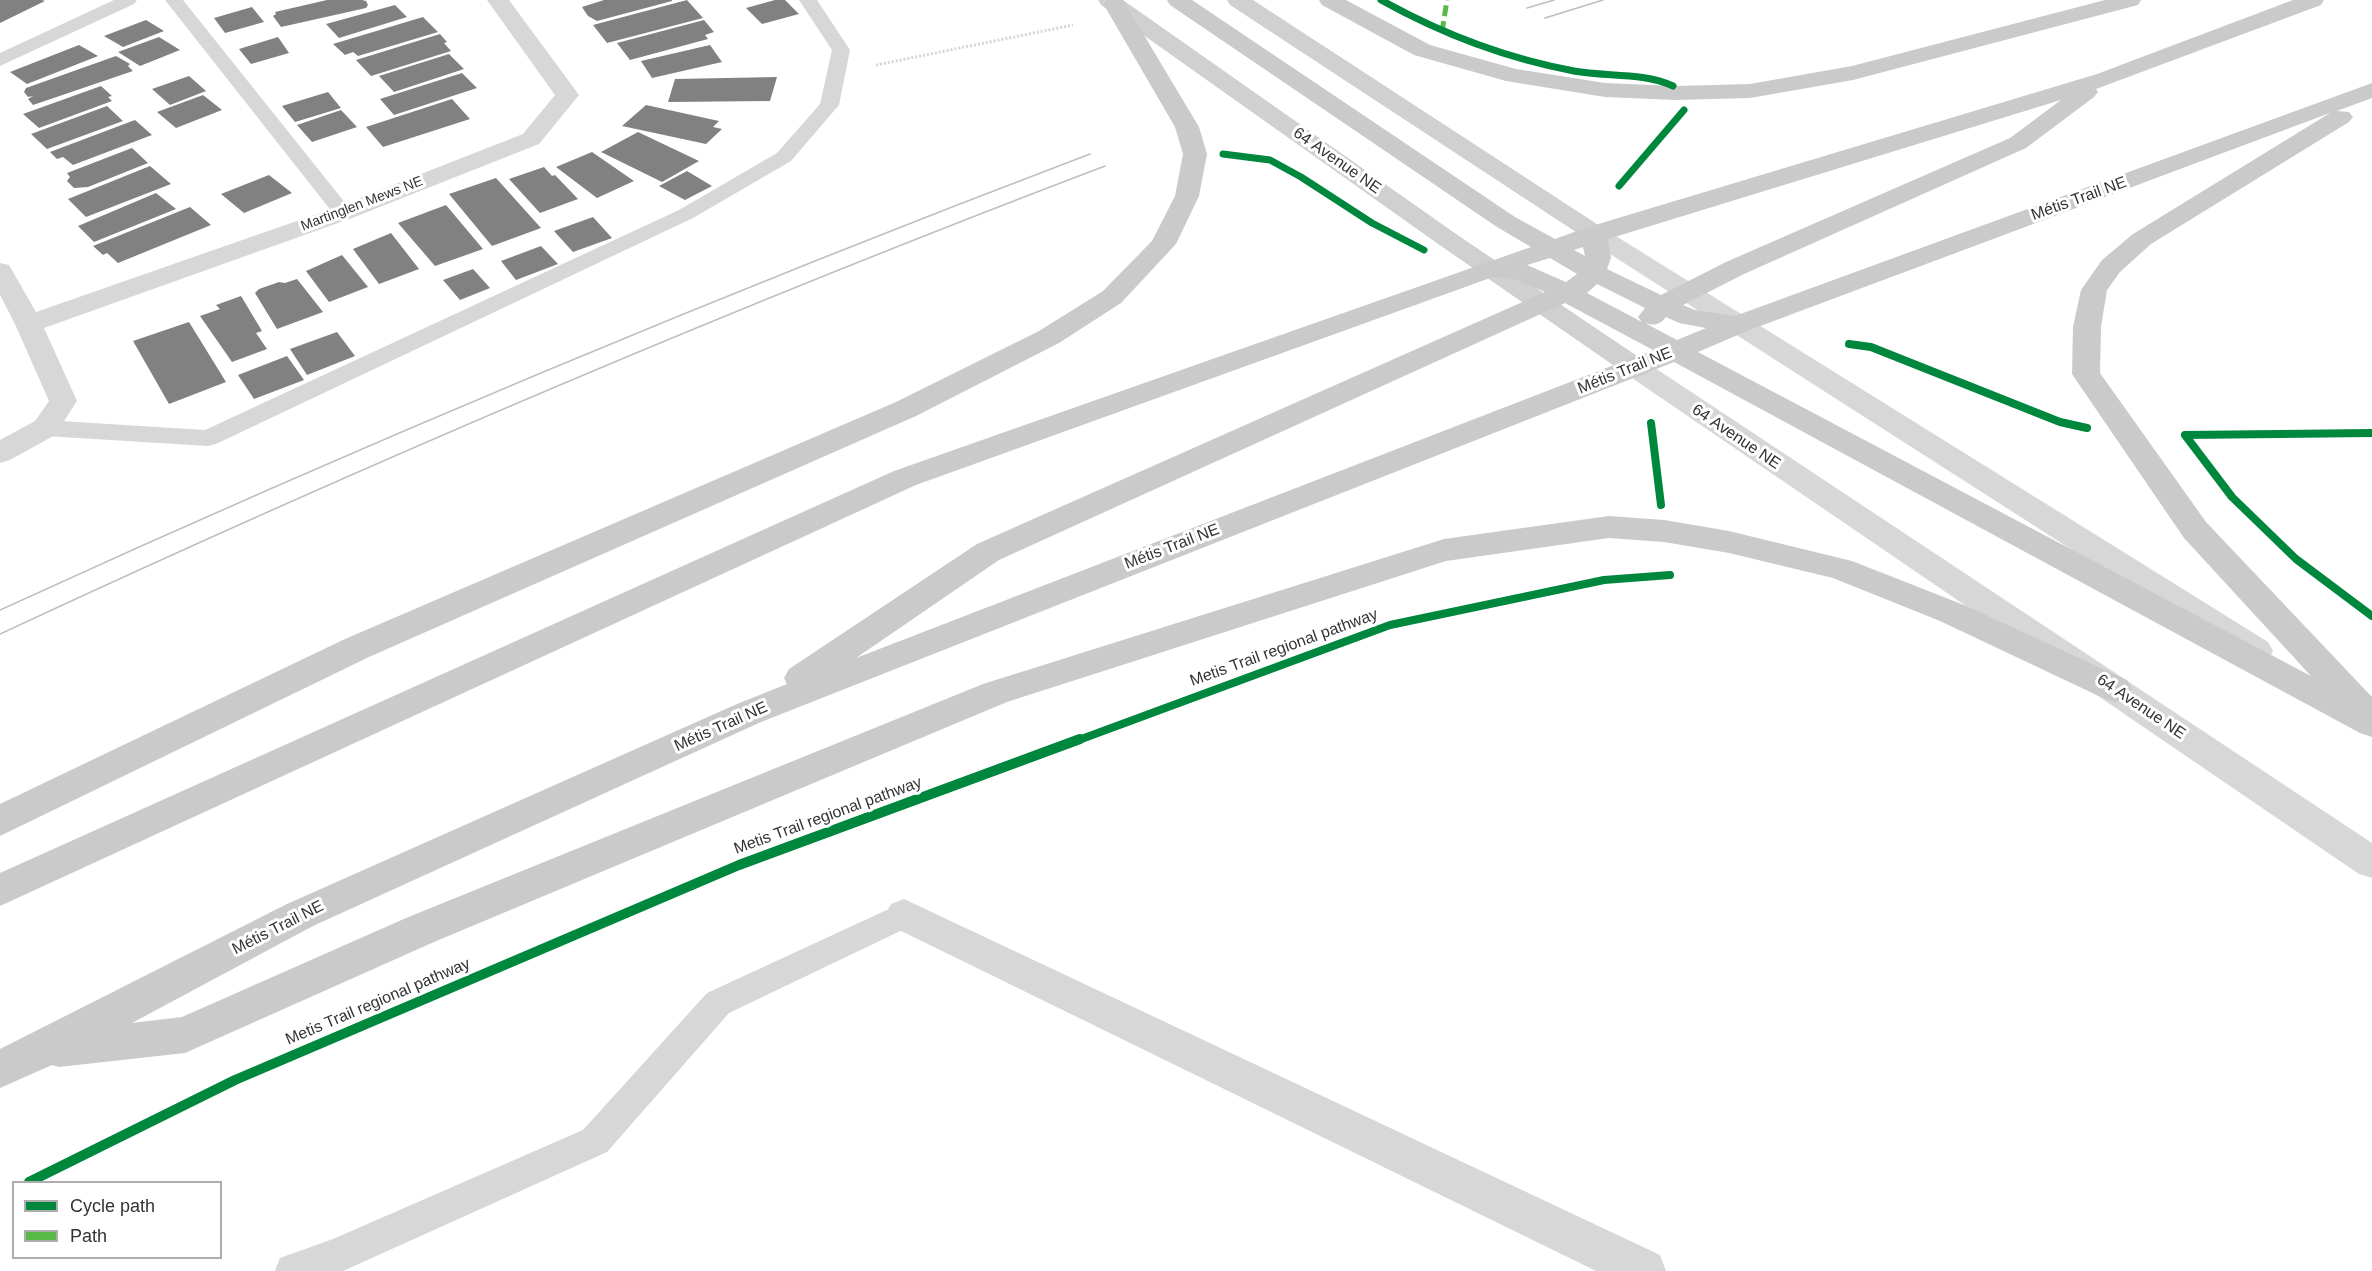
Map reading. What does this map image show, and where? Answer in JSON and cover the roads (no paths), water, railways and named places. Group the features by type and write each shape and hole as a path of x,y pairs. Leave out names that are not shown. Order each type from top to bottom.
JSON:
{"main road":[{"path":"1178,0 1506,222 1593,272 1661,305 1689,317 1737,325"},
{"path":"749,713 988,552 1554,298 1581,285 1593,272 1598,258 1594,233 1238,0"},
{"path":"1330,0 1422,50 1514,76 1605,90 1675,93 1750,91 1853,72 2130,0"},
{"path":"0,890 904,478 1490,268 1594,233 2105,79 2313,0"},
{"path":"0,821 357,648 906,409 1049,337 1112,297 1163,244 1187,196 1195,154 1187,127 1112,2"},
{"name":"64 Avenue NE","path":"1112,2 1490,268 1554,298 1636,368"},
{"path":"1636,368 1640,333 1661,305 1685,292 2018,142 2105,79"},
{"name":"Métis Trail NE","path":"0,1069 40,1051 300,915 749,713 1636,368 1737,325 2372,90"},
{"path":"2372,99 2142,239 2111,267 2094,290 2087,327 2086,375 2129,433 2195,530 2372,722"},
{"path":"1554,298 1640,333 1676,351 2372,722"},
{"path":"40,1051 185,1035 431,926 995,693 1444,550 1609,527 1664,531 1729,542 1841,569 1952,613 2115,689"}],"street":[{"name":"Martinglen Mews NE","path":"29,324 343,213 531,139 567,95 498,0"},
{"path":"1594,233 2372,722"},
{"path":"0,271 29,324 63,401 45,428 0,453"},
{"name":"64 Avenue NE","path":"1636,368 1690,407 2372,863"},
{"path":"904,915 1644,1271"}],"lane":[{"path":"0,60 128,0"},
{"path":"174,0 343,213"},
{"path":"45,428 208,438 686,214 784,158 829,105 841,50 808,0"},
{"path":"293,1271 338,1255 595,1142 718,1003 904,915"}],"tram line":[{"path":"1527,8 1554,0"},
{"path":"1545,18 1603,0"},
{"path":"0,610 269,489 541,373 814,261 1090,154"},
{"path":"0,634 136,571 548,390 826,275 1105,166"}]}
